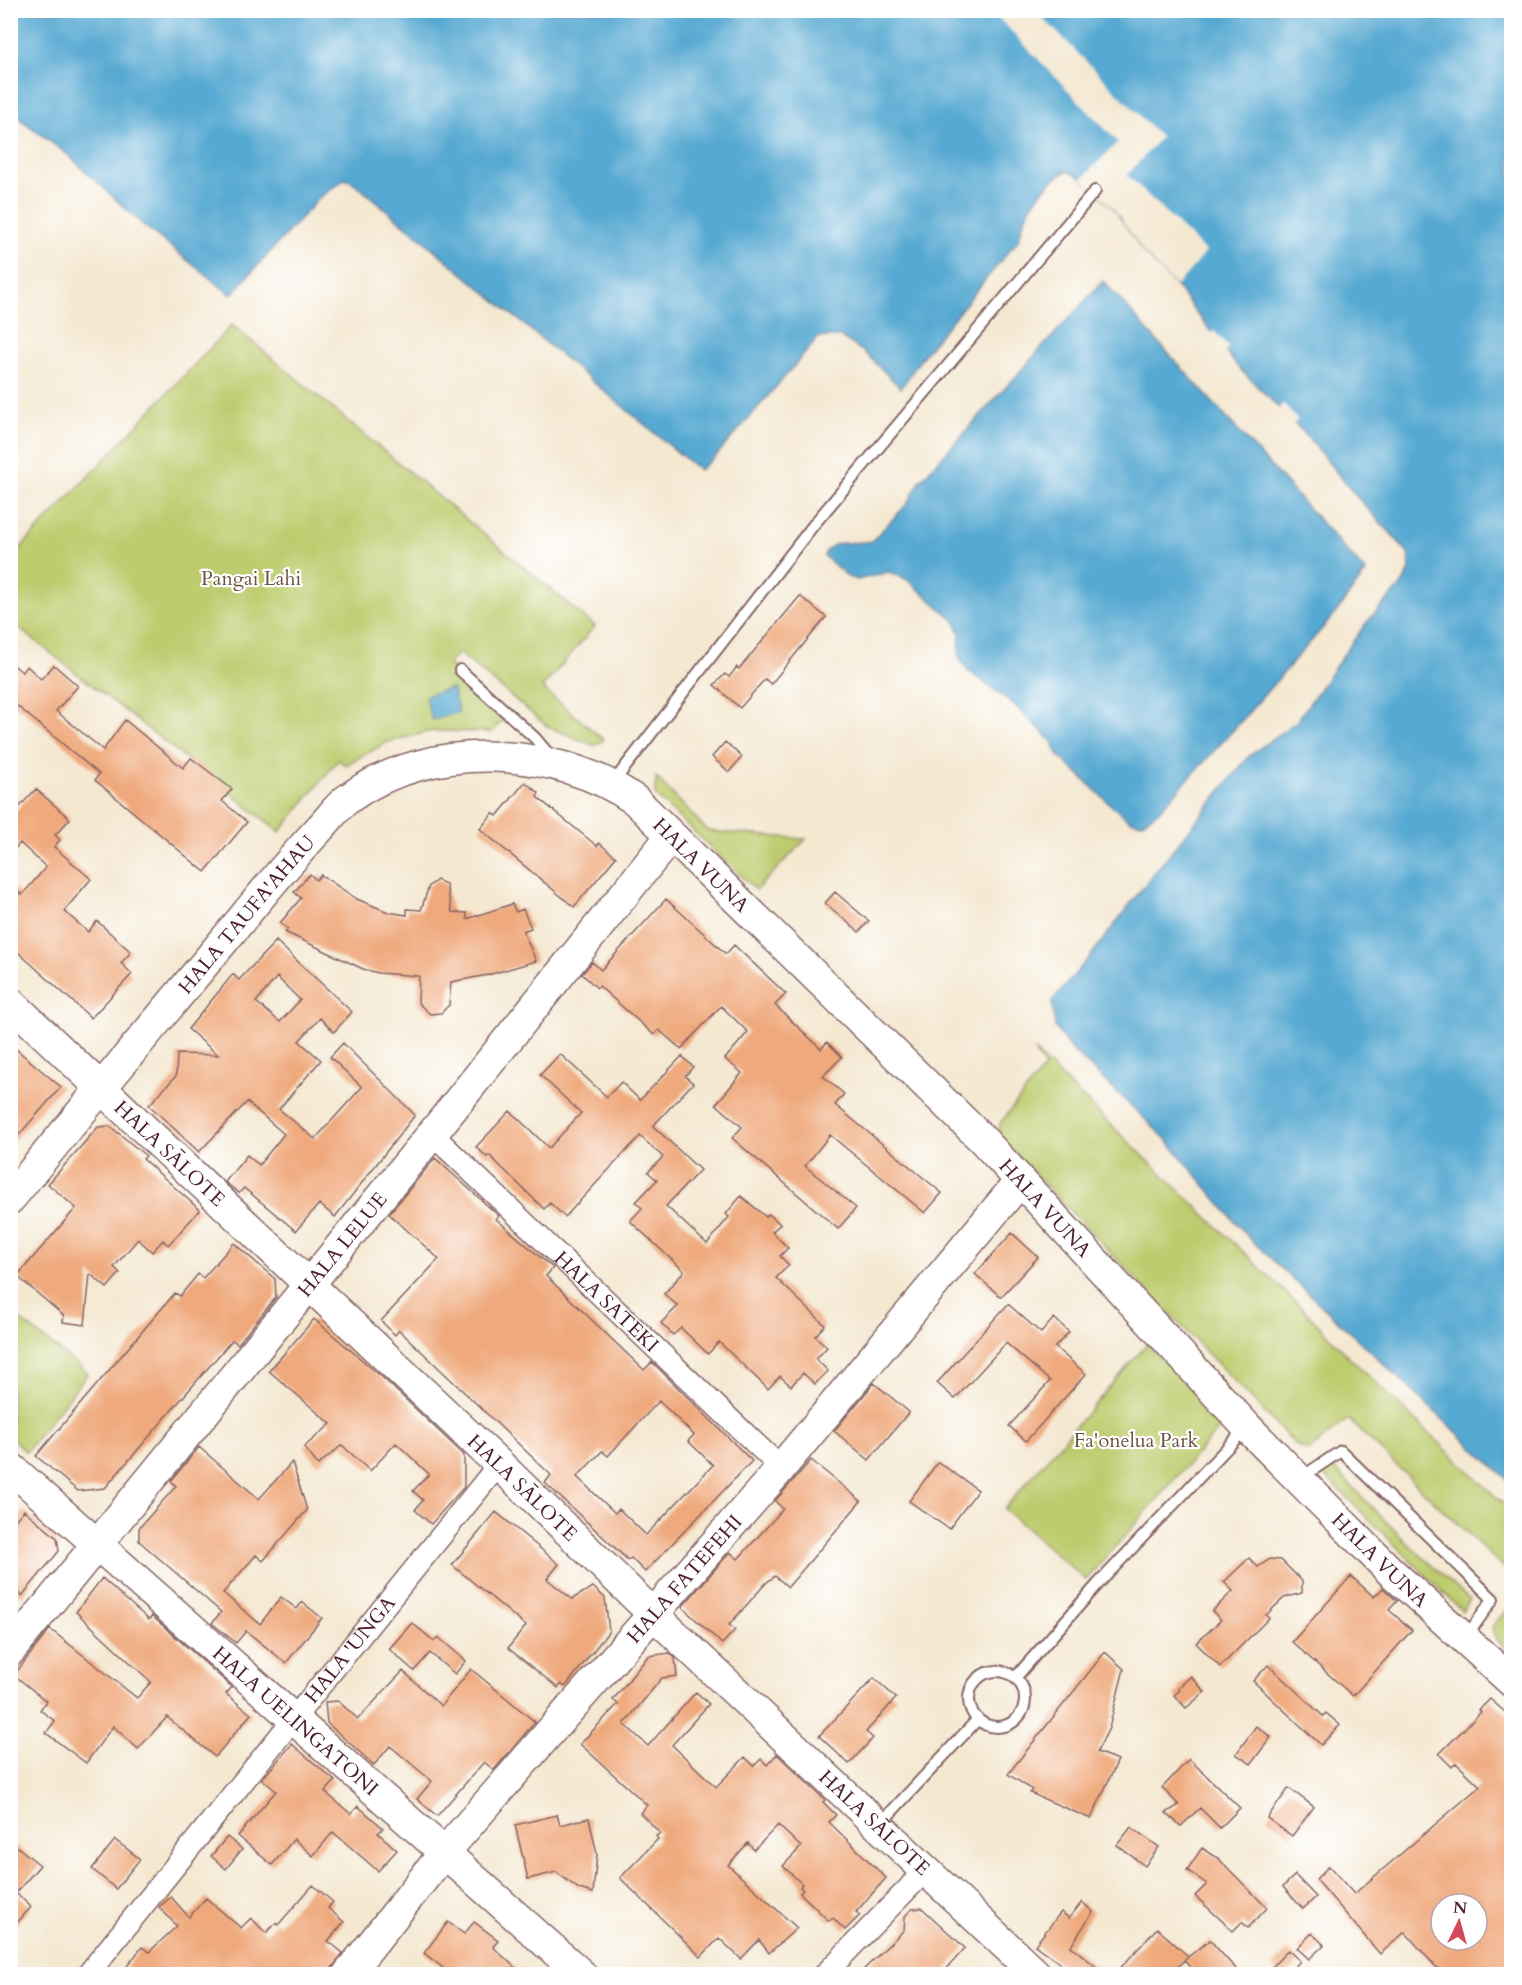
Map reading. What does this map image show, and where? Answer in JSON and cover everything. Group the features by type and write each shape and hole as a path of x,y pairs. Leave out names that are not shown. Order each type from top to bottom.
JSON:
{"main road":[{"name":"HALA TAUFA'AHAU","path":"10,1199 288,863 347,798 382,778 418,765 469,759 513,759 557,764"},
{"name":"HALA VUNA","path":"557,764 612,784 635,800 984,1141 1247,1427 1464,1640 1512,1682"},
{"name":"HALA LELUE","path":"10,1651 432,1134 671,836"},
{"name":"HALA SĀLOTE","path":"10,1002 102,1086 651,1612 927,1869 1036,1974"},
{"name":"HALA FATEFEHI","path":"348,1974 442,1854 651,1612 780,1468 1020,1181"},
{"name":"HALA UELINGATONI","path":"10,1467 294,1719 442,1854 581,1974"}],"street":[{"name":"HALA SATEKI","path":"432,1134 780,1468"},
{"name":"HALA 'UNGA","path":"88,1974 499,1464"},
{"path":"825,1974 927,1869"}],"lane":[{"path":"612,784 815,523 1095,191"},
{"path":"460,670 535,738 557,764"},
{"path":"1016,1678 1098,1584 1247,1427"},
{"path":"1299,1479 1341,1451 1492,1599 1464,1640"},
{"path":"993,1671 1007,1673 1016,1678 1024,1691 1025,1701 1016,1719 998,1727 978,1719 972,1712 969,1698 976,1680 993,1671"},
{"path":"879,1826 978,1719"}],"green space":[{"name":"Pangai Lahi","path":"232,325 595,626 542,688 604,740 595,746 547,726 459,653 448,663 505,718 492,732 432,731 388,742 346,765 338,760 280,832 11,622 10,559"},
{"path":"656,777 708,831 806,839 756,890 655,795"},
{"path":"1034,1051 1511,1511 1511,1575 1348,1419 1309,1451 1297,1446 998,1136 1000,1123 1045,1067"},
{"path":"11,1313 88,1373 26,1452 11,1438"},
{"name":"Fa'onelua Park","path":"1147,1344 1225,1422 1086,1580 1004,1509"},
{"path":"1329,1463 1407,1543 1470,1600 1462,1611 1321,1472 1323,1466"},
{"path":"1511,1606 1511,1653 1496,1639 1492,1630 1494,1624"}],"water":[{"path":"10,11 1511,11 1511,1483 1248,1237 1167,1140 1069,1047 1055,1027 1052,1001 1093,953 1150,878 1249,756 1297,721 1366,623 1401,586 1410,570 1409,555 1355,495 1306,435 1237,366 1176,286 1144,253 1115,210 1079,176 1067,171 1058,176 1042,191 1030,209 1019,239 925,353 901,388 864,352 841,337 819,337 716,456 699,470 354,183 345,179 319,198 231,295 142,224 68,155 11,112"},
{"path":"1103,281 1366,572 1335,614 1236,727 1160,810 1141,823 1129,820 1113,807 1059,756 1051,740 1011,702 968,671 959,657 960,634 955,621 924,594 906,579 889,572 857,580 848,577 824,556 827,550 837,544 872,541 907,504 920,481"},
{"path":"452,688 459,712 432,720 425,696"}],"pier":[{"path":"992,11 1036,11 1161,137 1127,175 1206,252 1176,286 1144,253 1115,210 1082,179 1118,142"},
{"path":"1214,331 1229,347 1223,353 1210,335"},
{"path":"1283,404 1298,420 1292,425 1277,410"}],"building":[{"path":"800,596 826,617 771,684 765,679 740,708 714,685 725,674 729,677 737,667 739,669"},
{"path":"10,662 22,672 27,666 41,679 54,665 78,686 56,711 103,750 125,720 183,768 191,758 232,789 222,801 247,822 205,872 95,780 99,774 10,700"},
{"path":"725,742 742,757 729,772 712,757"},
{"path":"525,782 539,793 537,797 597,846 599,843 616,857 574,907 480,829 493,813 497,816"},
{"path":"36,789 70,819 55,835 60,840 54,847 91,879 64,911 88,932 97,921 131,952 121,963 132,974 91,1018 10,945 10,885 22,895 46,867 20,843 10,854 10,817"},
{"path":"310,874 316,880 321,875 357,899 388,912 407,915 407,909 421,910 429,886 437,880 446,884 452,912 467,913 467,919 512,904 516,912 523,909 531,928 523,931 536,961 488,975 451,982 449,1005 441,1013 430,1014 418,1003 419,976 378,973 363,969 285,932 288,929 280,923 301,898 294,892"},
{"path":"835,892 869,921 859,932 825,903"},
{"path":"666,899 726,954 734,945 786,994 775,1005 821,1049 827,1042 842,1057 823,1076 844,1094 835,1105 942,1193 925,1213 830,1135 805,1166 856,1208 838,1229 732,1138 742,1127 716,1104 742,1073 725,1059 748,1032 721,1006 681,1049 659,1030 654,1035 599,986 597,988 582,974 592,962 601,970"},
{"path":"276,941 352,1012 334,1032 320,1018 299,1041 321,1060 279,1109 315,1139 362,1087 330,1057 343,1043 415,1115 335,1217 319,1204 296,1231 244,1188 239,1193 225,1182 247,1155 259,1165 284,1134 247,1102 199,1152 149,1105 176,1076 177,1054 218,1055 188,1029 233,974 239,980","holes":["277,977 300,1000 280,1022 256,1002"]},
{"path":"10,1044 61,1087 10,1145"},
{"path":"560,1054 607,1097 621,1082 640,1100 682,1056 693,1067 685,1076 693,1083 653,1126 700,1170 666,1206 707,1244 729,1217 726,1214 741,1196 766,1217 769,1214 780,1224 772,1232 788,1248 780,1256 789,1265 776,1278 825,1325 815,1336 827,1347 816,1359 828,1371 815,1384 803,1373 791,1386 780,1376 768,1389 719,1342 708,1354 681,1328 673,1335 661,1323 678,1306 664,1294 684,1271 630,1221 642,1208 636,1202 657,1180 648,1172 663,1157 640,1136 565,1217 550,1203 544,1209 489,1155 487,1157 476,1147 510,1111 549,1148 581,1113 540,1075"},
{"path":"110,1126 146,1156 143,1159 200,1210 168,1245 163,1240 152,1252 138,1239 114,1267 120,1273 107,1288 90,1274 85,1325 63,1322 64,1316 17,1276 76,1208 48,1184 98,1127"},
{"path":"435,1158 499,1216 496,1219 553,1268 546,1276 644,1370 652,1362 752,1461 645,1572 631,1558 628,1560 545,1483 551,1475 399,1330 395,1335 381,1321 439,1259 389,1214","holes":["659,1401 694,1435 688,1441 713,1465 646,1535 619,1509 615,1513 577,1477 602,1451 608,1456"]},
{"path":"1012,1233 1038,1257 1001,1297 975,1274"},
{"path":"234,1243 275,1279 276,1297 238,1344 232,1340 105,1488 78,1491 36,1456 175,1293 180,1296 198,1274 203,1278"},
{"path":"1008,1304 1041,1333 1054,1318 1069,1332 1055,1347 1086,1374 1026,1441 1009,1426 1050,1381 1006,1343 955,1399 937,1383"},
{"path":"314,1319 382,1377 464,1455 464,1487 431,1524 415,1510 423,1500 413,1491 429,1474 396,1443 370,1471 342,1445 318,1465 304,1447 331,1424 269,1371"},
{"path":"874,1383 909,1412 869,1460 834,1431"},
{"path":"199,1447 259,1499 292,1462 307,1510 263,1561 256,1555 223,1593 260,1624 281,1597 297,1609 302,1602 322,1618 286,1663 246,1631 236,1643 212,1623 221,1612 139,1541 139,1528 176,1486 171,1481"},
{"path":"811,1460 861,1501 788,1587 775,1576 766,1583 729,1625 735,1630 722,1644 682,1607 730,1552 738,1559 783,1509 775,1501"},
{"path":"938,1462 978,1490 949,1529 909,1501"},
{"path":"24,1510 57,1538 59,1551 22,1596 10,1587 10,1526"},
{"path":"496,1512 559,1564 547,1579 572,1599 593,1587 605,1598 609,1631 565,1687 561,1684 558,1688 508,1648 526,1626 452,1565"},
{"path":"1249,1558 1258,1567 1270,1559 1281,1560 1302,1581 1302,1593 1284,1598 1266,1615 1269,1618 1220,1667 1196,1643 1221,1620 1212,1611 1233,1591 1224,1582"},
{"path":"1351,1576 1374,1597 1383,1588 1397,1601 1389,1610 1412,1630 1353,1696 1292,1642"},
{"path":"102,1578 149,1620 152,1616 232,1687 226,1694 251,1714 215,1757 167,1717 138,1749 113,1726 86,1763 46,1733 55,1721 40,1710 46,1701 14,1675 50,1629 137,1698 151,1682 76,1612"},
{"path":"412,1623 434,1641 438,1637 466,1661 455,1674 430,1653 414,1671 389,1649"},
{"path":"1105,1652 1124,1669 1109,1728 1097,1752 1118,1760 1091,1819 1030,1793 1032,1790 1008,1774"},
{"path":"670,1653 675,1658 677,1676 662,1678 624,1724 648,1746 696,1692 709,1704 672,1745 716,1787 745,1757 754,1766 761,1759 767,1765 777,1754 825,1800 823,1802 836,1815 829,1822 886,1878 856,1912 860,1915 845,1930 833,1918 829,1921 800,1893 803,1890 800,1887 802,1884 783,1866 801,1847 778,1825 754,1850 748,1843 728,1865 797,1928 769,1953 759,1940 741,1959 719,1938 701,1957 620,1878 658,1839 656,1836 660,1833 640,1813 647,1805 580,1744 618,1704 613,1700 648,1656"},
{"path":"1268,1665 1323,1716 1326,1713 1340,1725 1321,1745 1253,1681"},
{"path":"471,1669 535,1722 494,1770 484,1762 437,1816 417,1799 432,1781 390,1746 374,1765 327,1723 325,1702 338,1701 358,1719 403,1671 441,1706"},
{"path":"1191,1676 1205,1692 1186,1708 1174,1695"},
{"path":"874,1678 896,1698 866,1732 873,1738 849,1764 819,1736"},
{"path":"1490,1699 1512,1718 1512,1974 1442,1974 1405,1932 1380,1954 1316,1879 1329,1866 1354,1894 1480,1786 1456,1763 1452,1767 1439,1754 1481,1712 1479,1710"},
{"path":"1256,1726 1271,1737 1251,1764 1236,1754"},
{"path":"292,1744 335,1781 325,1792 351,1814 358,1806 383,1828 378,1833 397,1850 378,1871 333,1832 313,1856 294,1839 272,1865 238,1836 276,1791 262,1779"},
{"path":"1189,1759 1240,1808 1220,1828 1200,1808 1181,1826 1166,1813 1179,1805 1162,1788"},
{"path":"1289,1788 1314,1807 1292,1836 1267,1818"},
{"path":"557,1815 560,1825 589,1818 597,1854 593,1893 579,1889 556,1872 528,1879 515,1825"},
{"path":"1131,1827 1159,1847 1145,1866 1117,1845"},
{"path":"227,1837 242,1849 226,1869 211,1856"},
{"path":"115,1840 140,1859 116,1889 92,1869"},
{"path":"10,1841 40,1865 16,1893 31,1907 10,1931"},
{"path":"1202,1848 1218,1858 1267,1908 1248,1928 1242,1922 1233,1931 1195,1896 1207,1884 1187,1870"},
{"path":"1295,1875 1316,1897 1303,1909 1283,1887"},
{"path":"313,1885 333,1902 328,1908 344,1922 328,1941 343,1953 328,1974 121,1974 142,1947 149,1952 177,1926 159,1907 171,1897 189,1917 206,1898 241,1928 251,1918 266,1933 276,1923 278,1925"},
{"path":"1082,1902 1093,1912 1071,1946 1105,1974 1074,1974 1035,1945 1061,1912 1069,1918"},
{"path":"922,1908 965,1948 942,1974 859,1974 904,1930 905,1916 912,1909"},
{"path":"448,1922 464,1934 474,1922 498,1940 493,1947 522,1974 451,1974 424,1953"},
{"path":"1157,1928 1188,1956 1171,1974 1115,1974"},
{"path":"1312,1933 1324,1945 1309,1959 1297,1948"},
{"path":"1210,1940 1241,1974 1196,1974 1184,1960"},
{"path":"1288,1950 1300,1961 1288,1974 1279,1974 1272,1967"}]}
